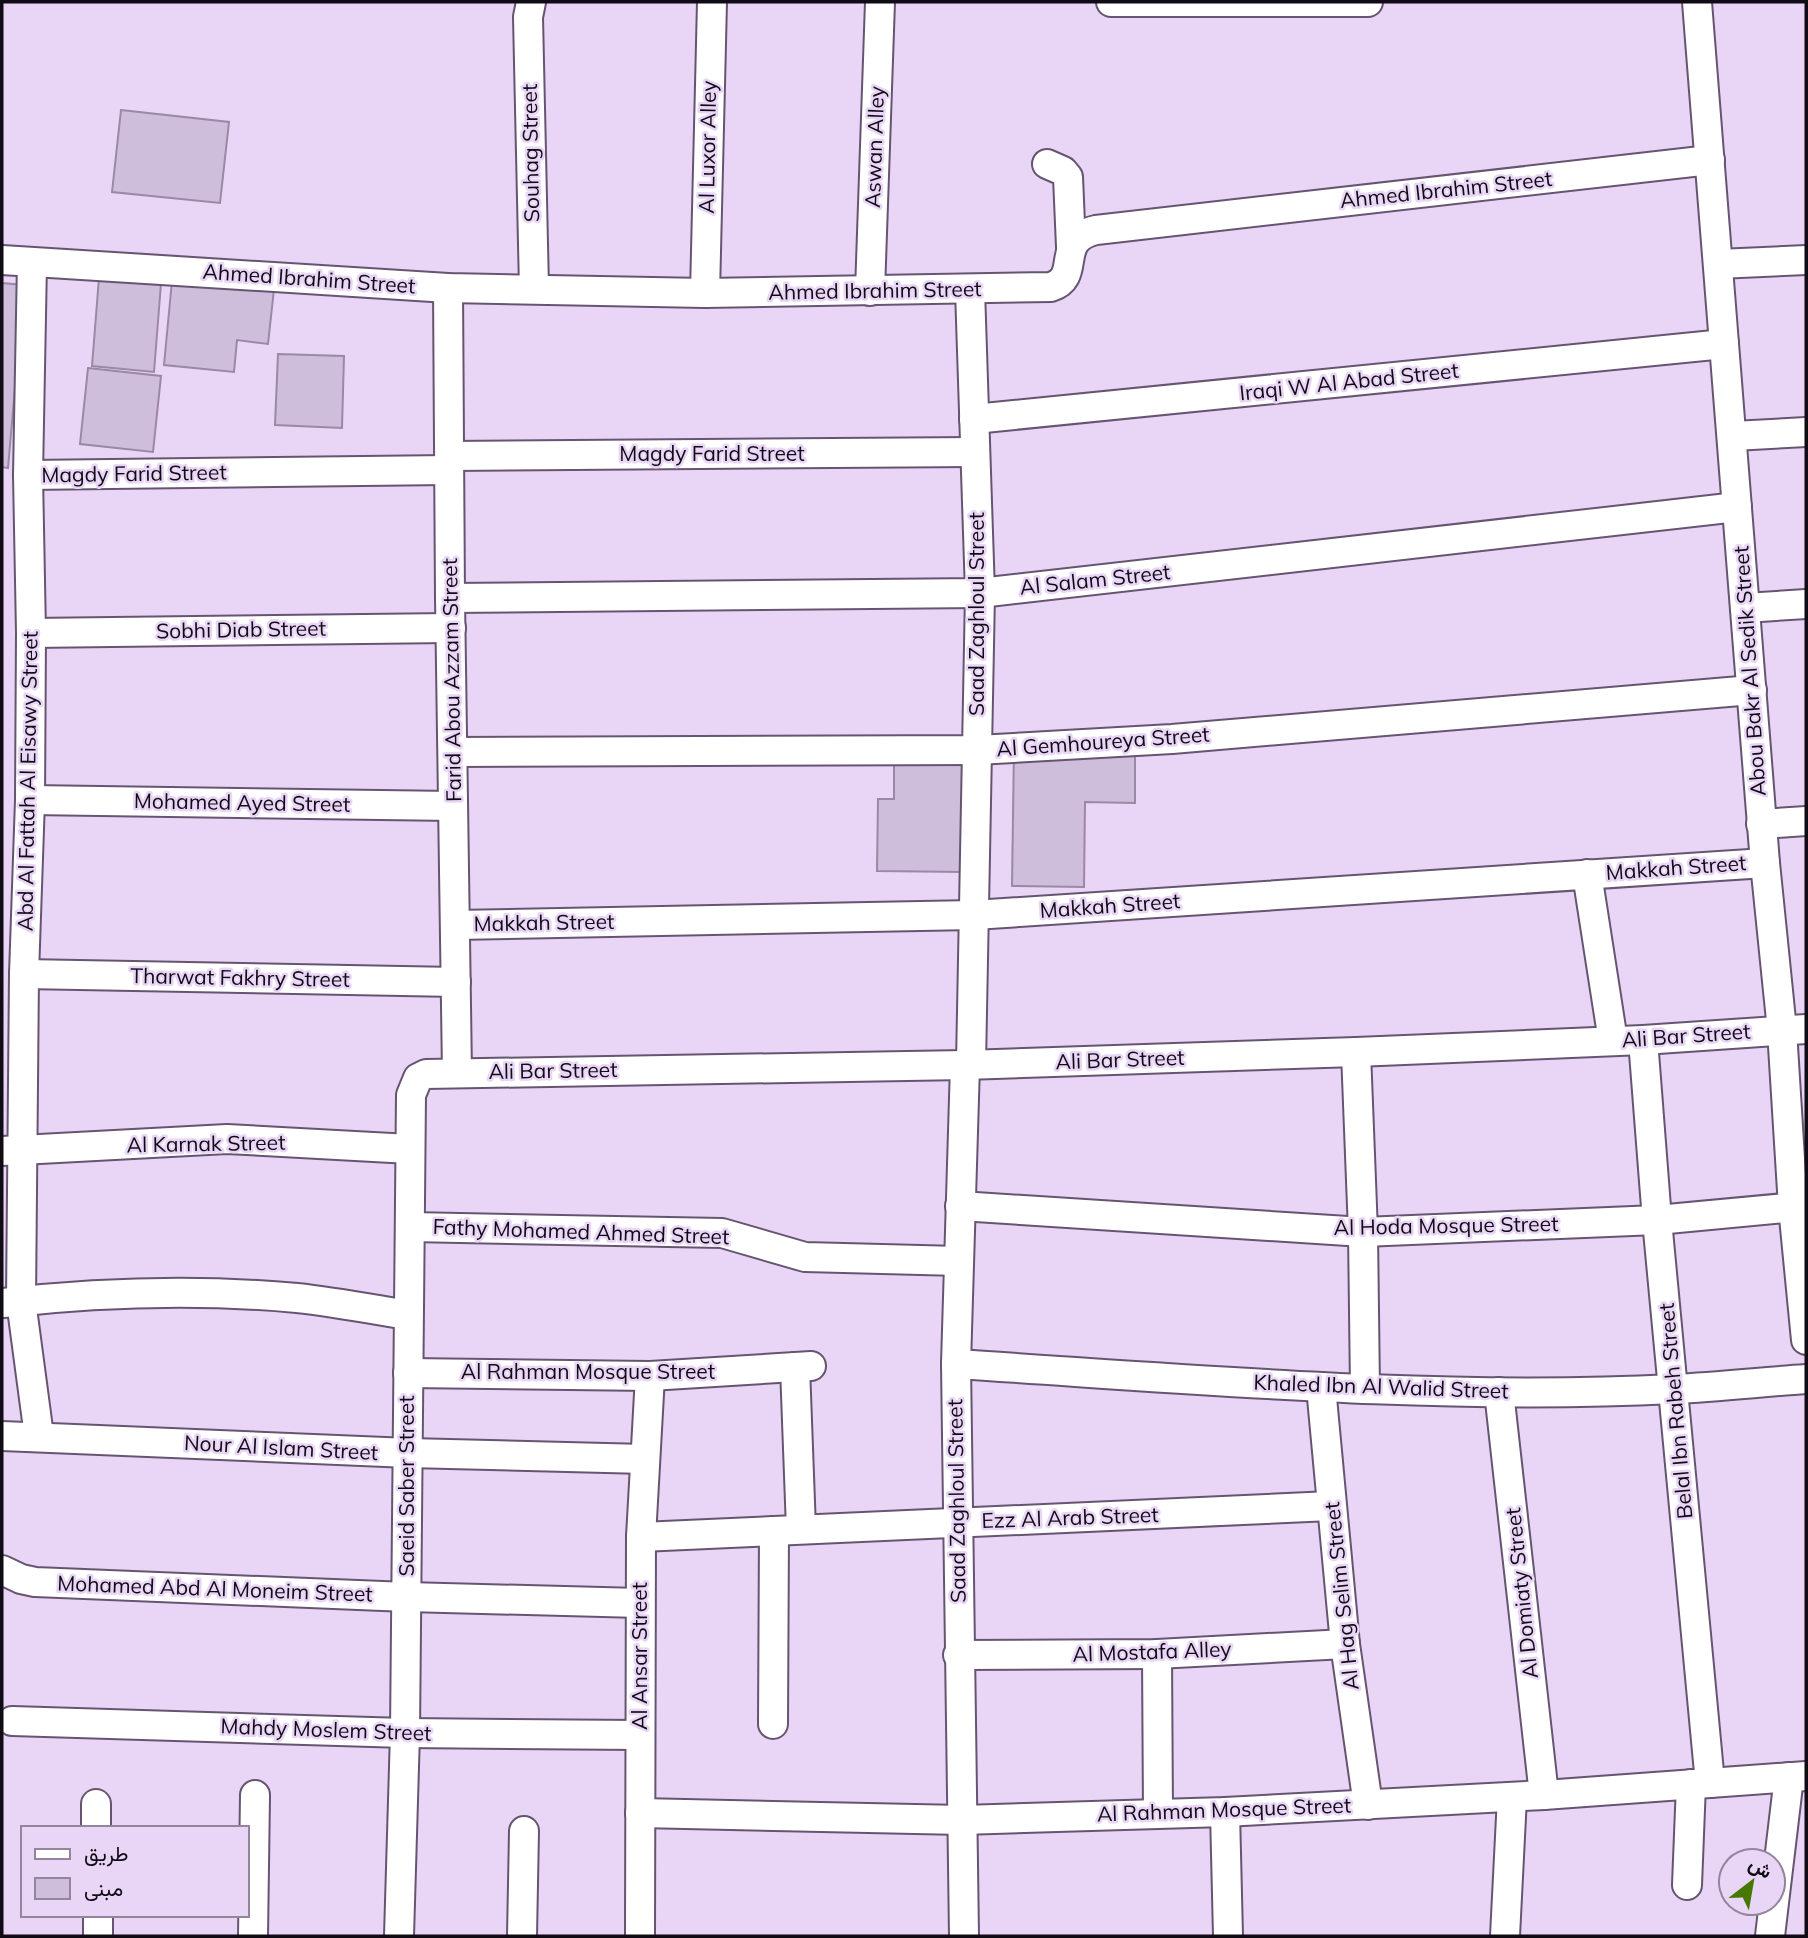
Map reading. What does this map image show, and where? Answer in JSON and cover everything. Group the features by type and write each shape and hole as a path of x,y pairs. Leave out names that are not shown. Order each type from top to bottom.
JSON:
{"street":[{"name":"Al Luxor Alley","path":"705,293 712,2"},
{"name":"Aswan Alley","path":"870,292 880,2"},
{"path":"1111,2 1368,2"},
{"name":"Abou Bakr Al Sedik Street","path":"1697,2 1761,824 1765,863 1794,1029 1806,1340"},
{"name":"Souhag Street","path":"530,9 534,289"},
{"name":"Ahmed Ibrahim Street","path":"2,260 448,288 705,293 1051,287 1058,285 1067,273 1071,247 1085,232 1710,160"},
{"path":"1047,164 1063,171 1068,177 1071,247"},
{"path":"1718,264 1806,260"},
{"name":"Abd Al Fattah Al Eisawy Street","path":"32,262 29,475 30,800 24,974 12,1152 11,1302 39,1436"},
{"name":"Farid Abou Azzam Street","path":"448,288 457,1073"},
{"name":"Saad Zaghloul Street","path":"964,1936 956,1364 960,1206 974,915 980,593 970,290"},
{"name":"Iraqi W Al Abad Street","path":"974,419 1724,344"},
{"path":"1732,436 1806,432"},
{"name":"Magdy Farid Street","path":"29,475 975,452"},
{"name":"Al Salam Street","path":"450,598 980,593 1737,507"},
{"path":"1745,608 1806,604"},
{"name":"Sobhi Diab Street","path":"31,633 451,628"},
{"name":"Al Gemhoureya Street","path":"453,752 978,750 1172,739 1752,690"},
{"name":"Mohamed Ayed Street","path":"30,800 453,806"},
{"name":"Makkah Street","path":"1761,824 1806,821"},
{"name":"Makkah Street","path":"455,925 974,915 1765,863"},
{"path":"1587,874 1612,1041"},
{"name":"Tharwat Fakhry Street","path":"24,974 456,982"},
{"name":"Ali Bar Street","path":"457,1073 968,1065 1643,1040 1794,1029"},
{"name":"Belal Ibn Rabeh Street","path":"1643,1040 1674,1389 1701,1784 1687,1885"},
{"path":"1356,1052 1363,1231 1365,1389"},
{"name":"Saeid Saber Street","path":"399,1936 405,1733 410,1149 413,1086 418,1078 426,1074 457,1073"},
{"name":"Al Karnak Street","path":"12,1152 227,1139 410,1149"},
{"name":"Al Hoda Mosque Street","path":"960,1206 1363,1231 1657,1220 1799,1207"},
{"name":"Fathy Mohamed Ahmed Street","path":"410,1227 722,1233 805,1257 958,1261"},
{"path":"11,1302 74,1295 186,1292 297,1298 408,1315"},
{"name":"Khaled Ibn Al Walid Street","path":"956,1364 1321,1387 1499,1392 1674,1389 1806,1379"},
{"name":"Al Rahman Mosque Street","path":"408,1373 650,1376 803,1367 787,1530"},
{"name":"Al Ansar Street","path":"640,1936 641,1537 650,1376"},
{"name":"Al Hag Selim Street","path":"1321,1387 1345,1644 1368,1805"},
{"name":"Al Domiaty Street","path":"1499,1392 1544,1795"},
{"name":"Nour Al Islam Street","path":"2,1436 645,1460"},
{"name":"Ezz Al Arab Street","path":"641,1537 1331,1506"},
{"path":"773,1724 787,1530"},
{"name":"Mohamed Abd Al Moneim Street","path":"2,1570 35,1582 640,1603"},
{"name":"Al Mostafa Alley","path":"958,1655 1157,1654 1345,1644"},
{"path":"1157,1654 1158,1813"},
{"name":"Mahdy Moslem Street","path":"12,1721 405,1733 640,1735"},
{"path":"1770,1936 1798,1777"},
{"name":"Al Rahman Mosque Street","path":"640,1813 962,1820 1225,1812 1512,1797 1798,1777"},
{"path":"253,1936 255,1795"},
{"path":"1505,1936 1512,1797"},
{"path":"1225,1812 1228,1936"},
{"path":"522,1936 524,1831"},
{"path":"98,1917 99,1936"}],"building":[{"path":"121,110 229,122 220,203 112,192"},
{"path":"100,265 162,271 154,372 92,366"},
{"path":"173,270 275,280 268,344 237,340 234,372 164,365"},
{"path":"2,283 24,285 8,468 2,467"},
{"path":"278,354 344,356 342,428 275,425"},
{"path":"88,368 161,376 153,452 80,444"},
{"path":"1014,746 1135,748 1135,803 1085,802 1084,887 1012,886"},
{"path":"894,752 965,754 964,872 877,871 878,799 894,799"}]}
